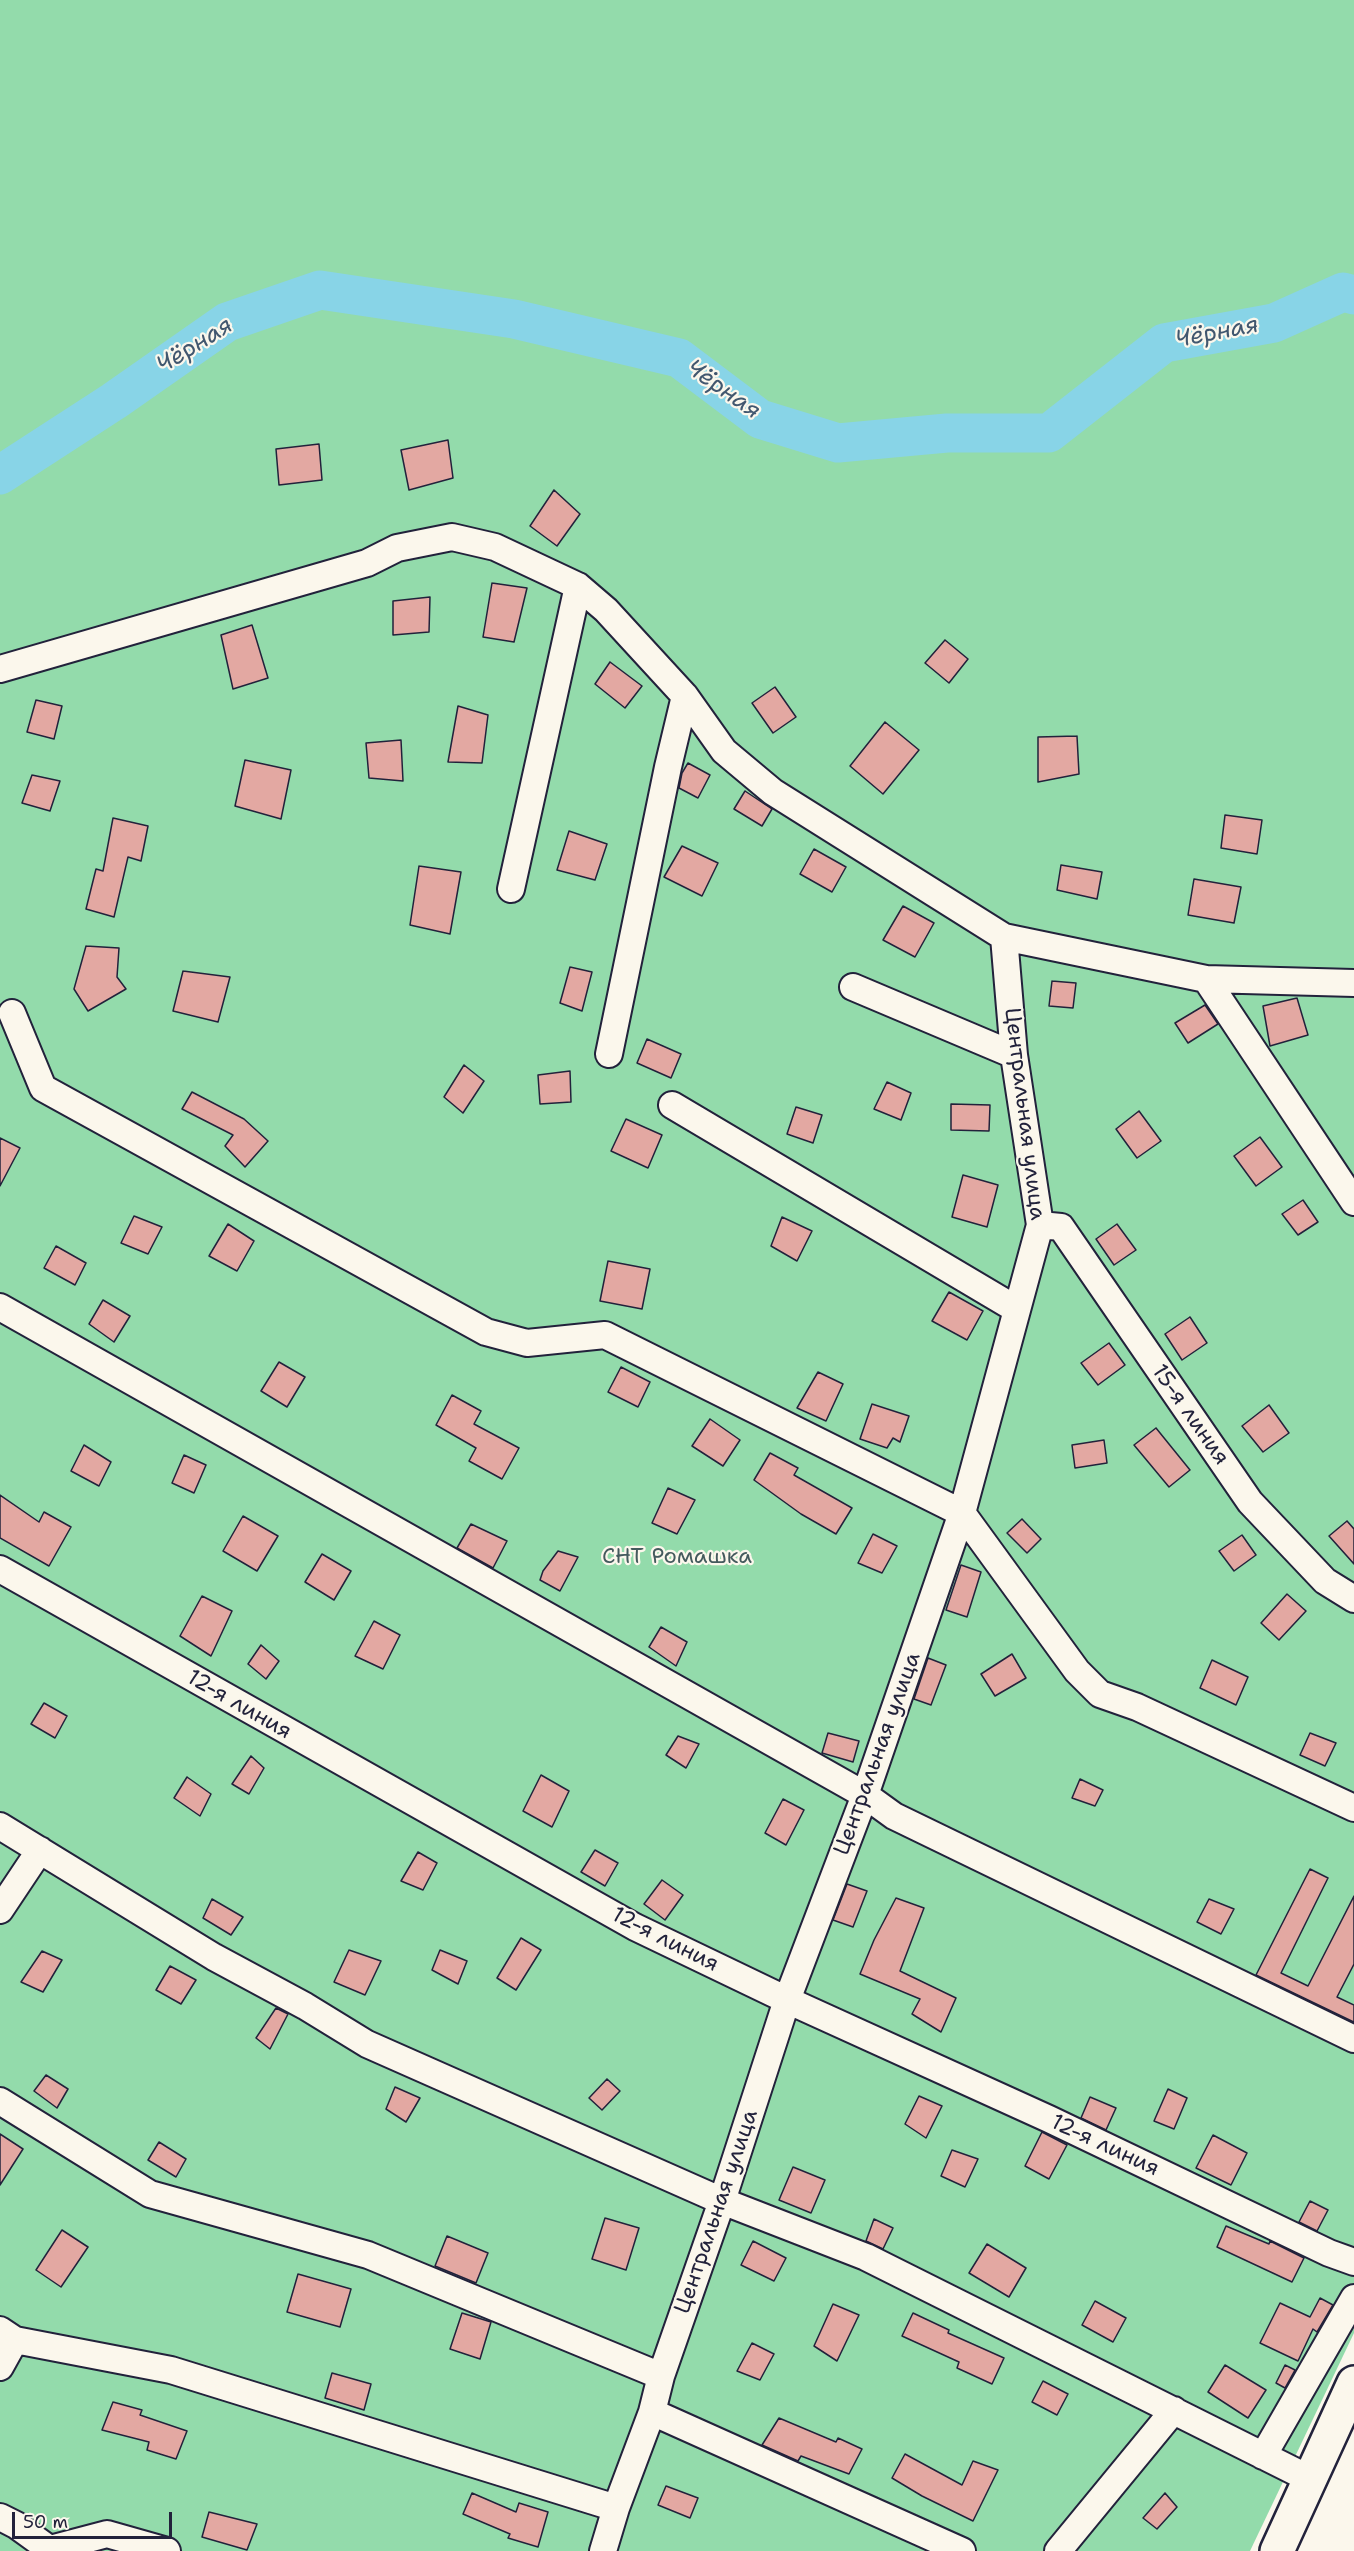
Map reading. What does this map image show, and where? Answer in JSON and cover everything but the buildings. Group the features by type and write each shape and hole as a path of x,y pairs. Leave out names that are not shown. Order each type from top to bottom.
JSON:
{"main road":[{"path":"1277,2551 1354,2383"}],"street":[{"path":"0,669 367,563 397,548 452,537 495,547 578,586 606,610 685,696 724,751 773,792 1004,938 1206,979 1354,983"},
{"path":"511,889 578,586"},
{"path":"609,1054 668,767 685,696"},
{"name":"Центральная улица","path":"603,2551 616,2508 652,2412 661,2376 722,2201 787,2000 865,1795 962,1513 1040,1226 1014,1055 1004,938"},
{"path":"1206,979 1354,1202"},
{"path":"853,987 1014,1055"},
{"path":"12,1013 44,1088 486,1332 527,1343 605,1335 962,1513 1077,1671 1100,1694 1137,1707 1354,1808"},
{"path":"672,1105 1016,1310"},
{"name":"15-я линия","path":"1040,1226 1061,1227 1250,1502 1325,1581 1354,1599"},
{"path":"0,1307 865,1795 894,1816 1354,2039"},
{"name":"12-я линия","path":"0,1569 634,1927 787,2000 1048,2119 1329,2253 1354,2262"},
{"path":"0,1826 214,1957 305,2006 367,2044 722,2201 866,2257 1310,2479"},
{"path":"0,1910 40,1850"},
{"path":"0,2101 150,2194 368,2255 661,2376"},
{"path":"1263,2456 1354,2298"},
{"path":"0,2367 7,2335 171,2370 616,2508"},
{"path":"1058,2551 1174,2410"},
{"path":"652,2412 962,2551"},
{"path":"0,2517 16,2525 51,2550 107,2534 167,2551"}],"green space":[{"name":"СНТ Ромашка","path":"0,0 1354,0 1354,2333 1250,2551 0,2551"}],"waterway":[{"name":"Чёрная","path":"0,475 114,401 227,322 320,290 514,319 679,358 760,419 838,443 947,433 1049,433 1164,343 1274,323 1343,292 1354,295"}]}
